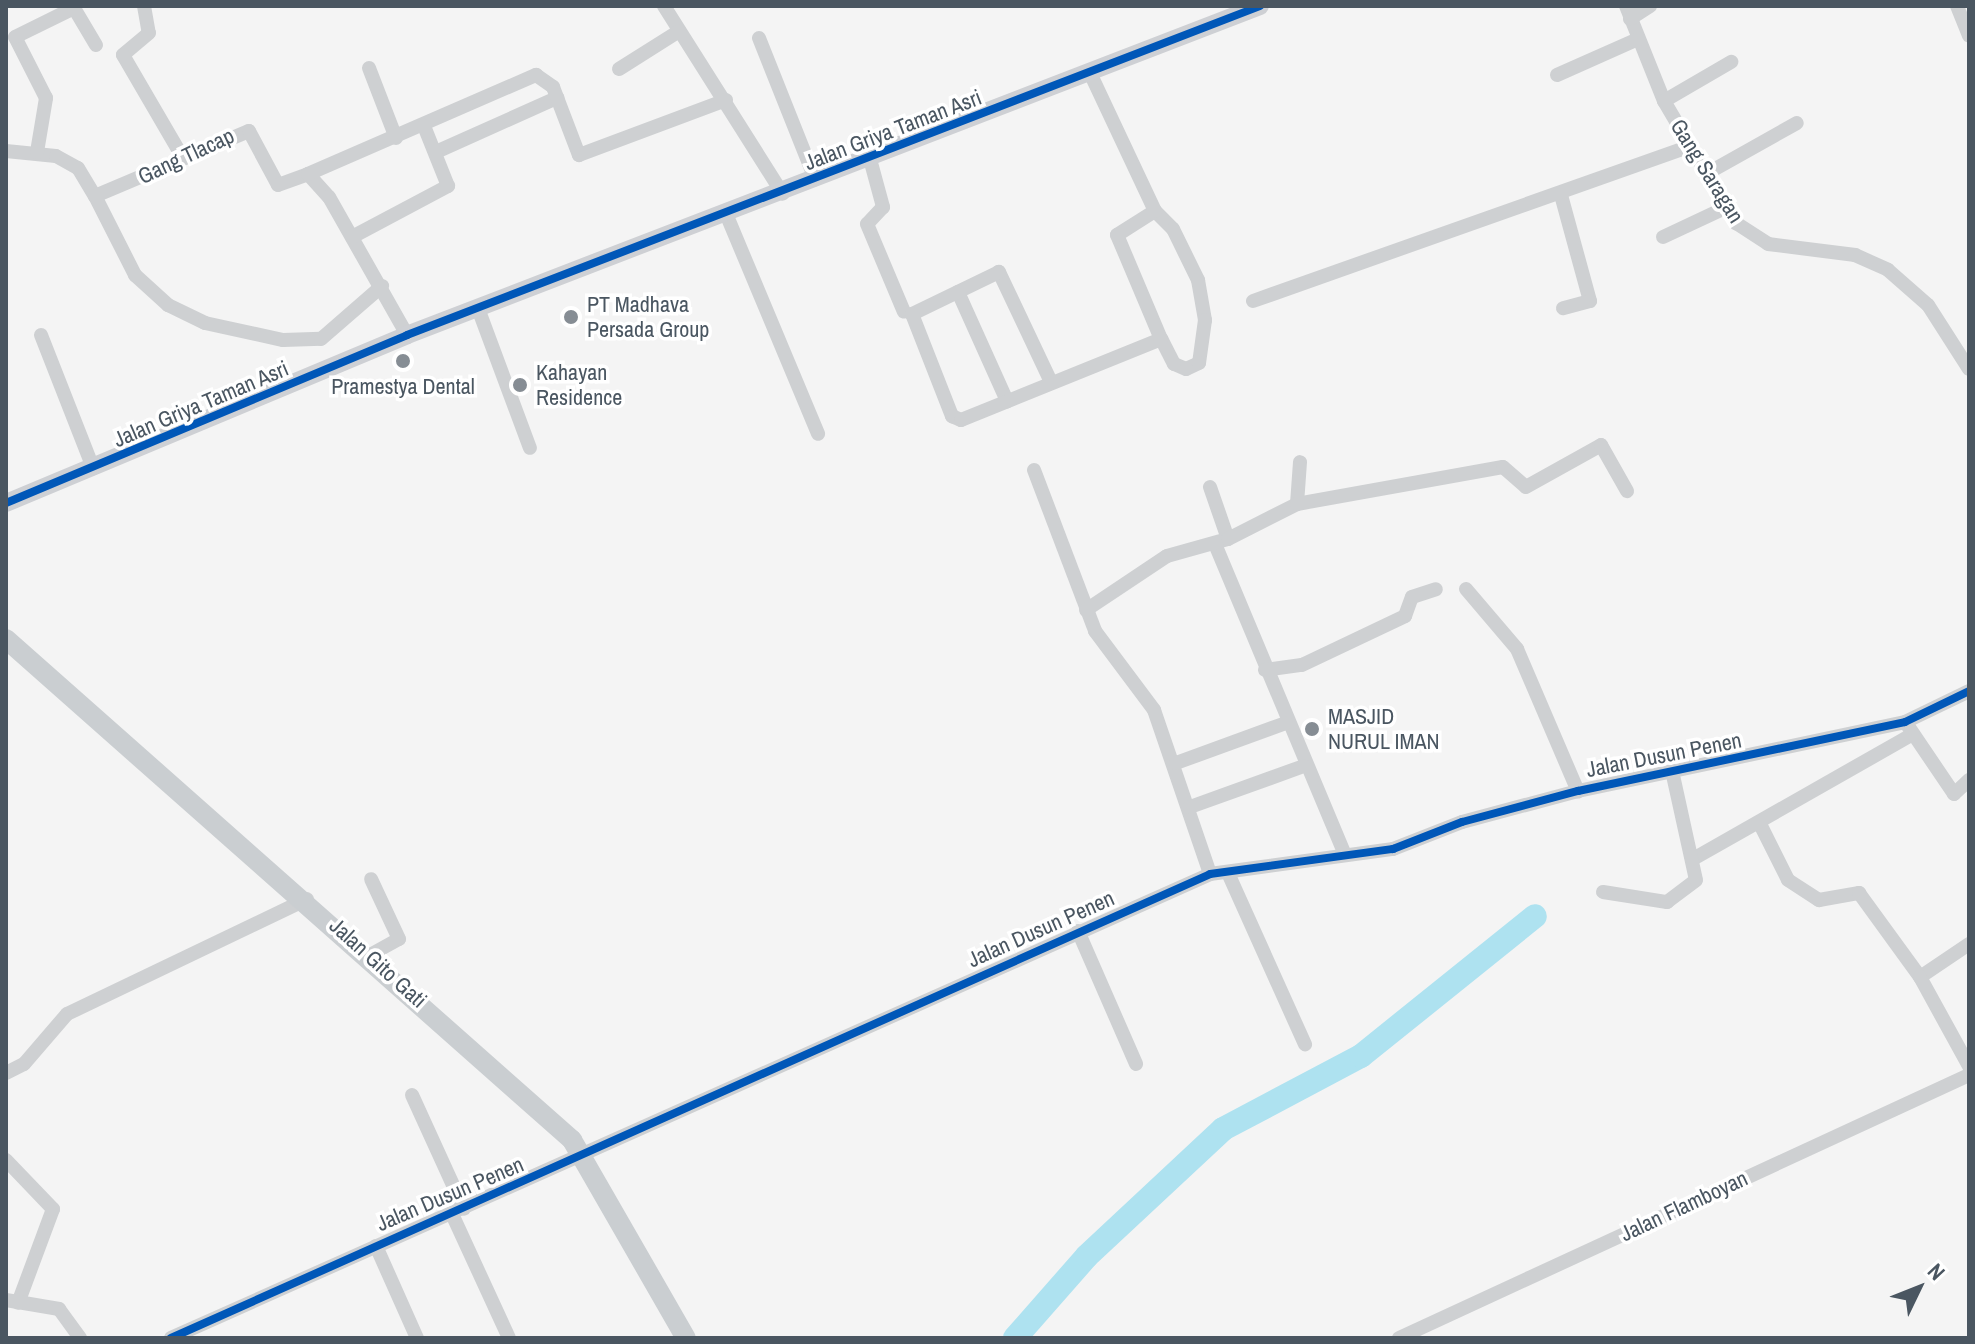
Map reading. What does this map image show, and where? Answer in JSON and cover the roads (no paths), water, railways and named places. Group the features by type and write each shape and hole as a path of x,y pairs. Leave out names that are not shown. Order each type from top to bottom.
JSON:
{"main road":[{"name":"Jalan Gito Gati","path":"6,639 370,955 586,1155 686,1338"}],"street":[{"path":"144,6 149,33 123,55 183,158"},
{"path":"664,6 783,194"},
{"name":"Jalan Griya Taman Asri","path":"6,503 407,335 479,311 727,216 1260,6"},
{"path":"1628,12 1650,6"},
{"path":"1957,6 1969,36"},
{"path":"37,152 46,98 15,37 74,8 96,45"},
{"name":"Gang Saragan","path":"1628,12 1664,101 1688,147 1749,235 1768,244 1855,255 1888,270 1928,305 1969,369"},
{"path":"619,69 679,31"},
{"path":"759,38 815,179"},
{"path":"1557,75 1638,39"},
{"path":"1664,101 1731,62"},
{"path":"369,68 396,138"},
{"path":"1090,73 1155,211 1173,229 1198,280 1205,320 1199,363 1186,369 1174,364 1161,339 1117,235 1155,211"},
{"path":"407,335 352,237 308,174 536,75 545,77 557,98 579,155 726,100"},
{"path":"436,152 557,98"},
{"path":"1706,174 1797,123"},
{"path":"352,237 446,188 436,152 424,126"},
{"name":"Gang Tlacap","path":"95,196 183,158 239,129 249,131 278,185 308,174"},
{"path":"1253,301 1561,195 1688,147"},
{"path":"6,151 37,152 78,168 135,275 168,305 205,323 283,340 321,339 382,286"},
{"path":"870,159 883,207 867,224 904,312"},
{"path":"1561,195 1590,301 1563,308"},
{"path":"1663,237 1727,207"},
{"path":"727,216 818,434"},
{"path":"1051,382 1005,277 994,273 912,314 952,416 966,419 1161,339"},
{"path":"958,292 1007,401"},
{"path":"479,311 530,448"},
{"path":"41,335 93,468"},
{"path":"1086,610 1167,556 1222,542 1297,504 1503,467 1526,487 1601,445 1627,491"},
{"path":"1297,504 1300,462"},
{"path":"1034,470 1086,610 1145,694 1176,763 1210,874"},
{"path":"1210,487 1222,542 1265,670 1345,855"},
{"path":"1265,670 1302,665 1405,616 1412,597 1436,589"},
{"path":"1466,589 1517,649 1578,791"},
{"name":"Jalan Dusun Penen","path":"171,1338 1210,874 1393,849 1462,822 1578,791 1909,728 1969,691"},
{"path":"1176,763 1286,723"},
{"path":"1693,859 1761,826 1909,728 1951,791 1969,780"},
{"path":"1190,807 1304,766"},
{"path":"1603,892 1673,900 1696,880 1672,771"},
{"path":"1761,826 1788,880 1819,900 1859,893 1920,977 1969,1066"},
{"path":"1228,873 1305,1044"},
{"path":"370,955 399,939 371,879"},
{"path":"6,1073 24,1064 67,1014 307,899"},
{"path":"1078,931 1136,1064"},
{"path":"1920,977 1969,944"},
{"name":"Jalan Flamboyan","path":"1399,1338 1969,1075"},
{"path":"412,1095 509,1338"},
{"path":"6,1160 53,1209 12,1302 59,1309 80,1338"},
{"path":"376,1246 417,1338"}],"waterway":[{"path":"1015,1338 1087,1256 1223,1129 1361,1056 1535,916"}],"place":[{"name":"PT Madhava Persada Group","path":"571,317"},
{"name":"Pramestya Dental","path":"403,361"},
{"name":"Kahayan Residence","path":"520,385"},
{"name":"MASJID NURUL IMAN","path":"1312,729"}]}
